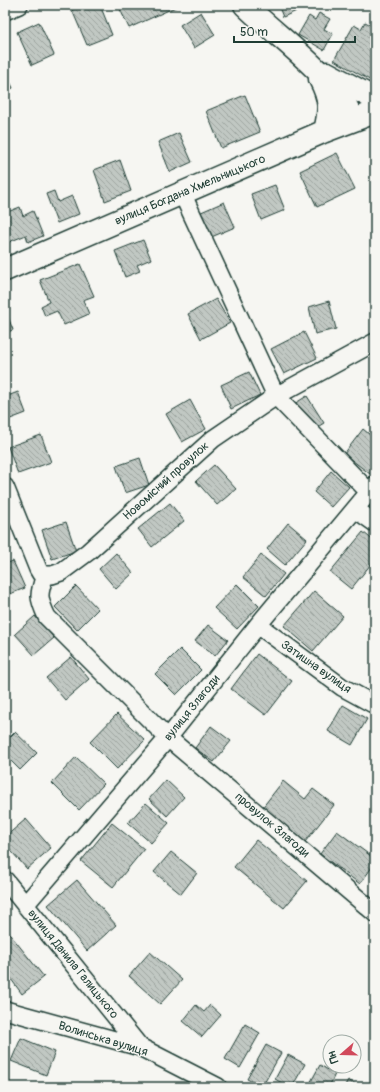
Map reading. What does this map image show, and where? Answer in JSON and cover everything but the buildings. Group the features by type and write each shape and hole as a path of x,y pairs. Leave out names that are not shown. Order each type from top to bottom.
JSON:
{"main road":[{"path":"245,5 313,66 343,100 354,120"},
{"path":"313,66 375,99"},
{"path":"313,66 329,101 329,114 325,131"},
{"name":"вулиця Богдана Хмельницького","path":"5,270 325,131 375,112"}],"street":[{"path":"5,11 19,5"},
{"path":"182,193 276,396 372,488"},
{"name":"Новомісний провулок","path":"45,575 52,575 61,572 88,552 213,439 276,396 375,342"},
{"path":"5,487 38,569 41,574 45,575"},
{"name":"вулиця Злагоди","path":"25,905 168,738 258,625 372,488"},
{"path":"355,509 375,523"},
{"name":"провулок Злагоди","path":"45,575 39,591 40,603 47,617 168,738 375,913"},
{"name":"Затишна вулиця","path":"258,625 342,688 375,705"},
{"name":"вулиця Данила Галицького","path":"5,880 140,1048"},
{"name":"Волинська вулиця","path":"5,1010 140,1048 218,1087"}]}
